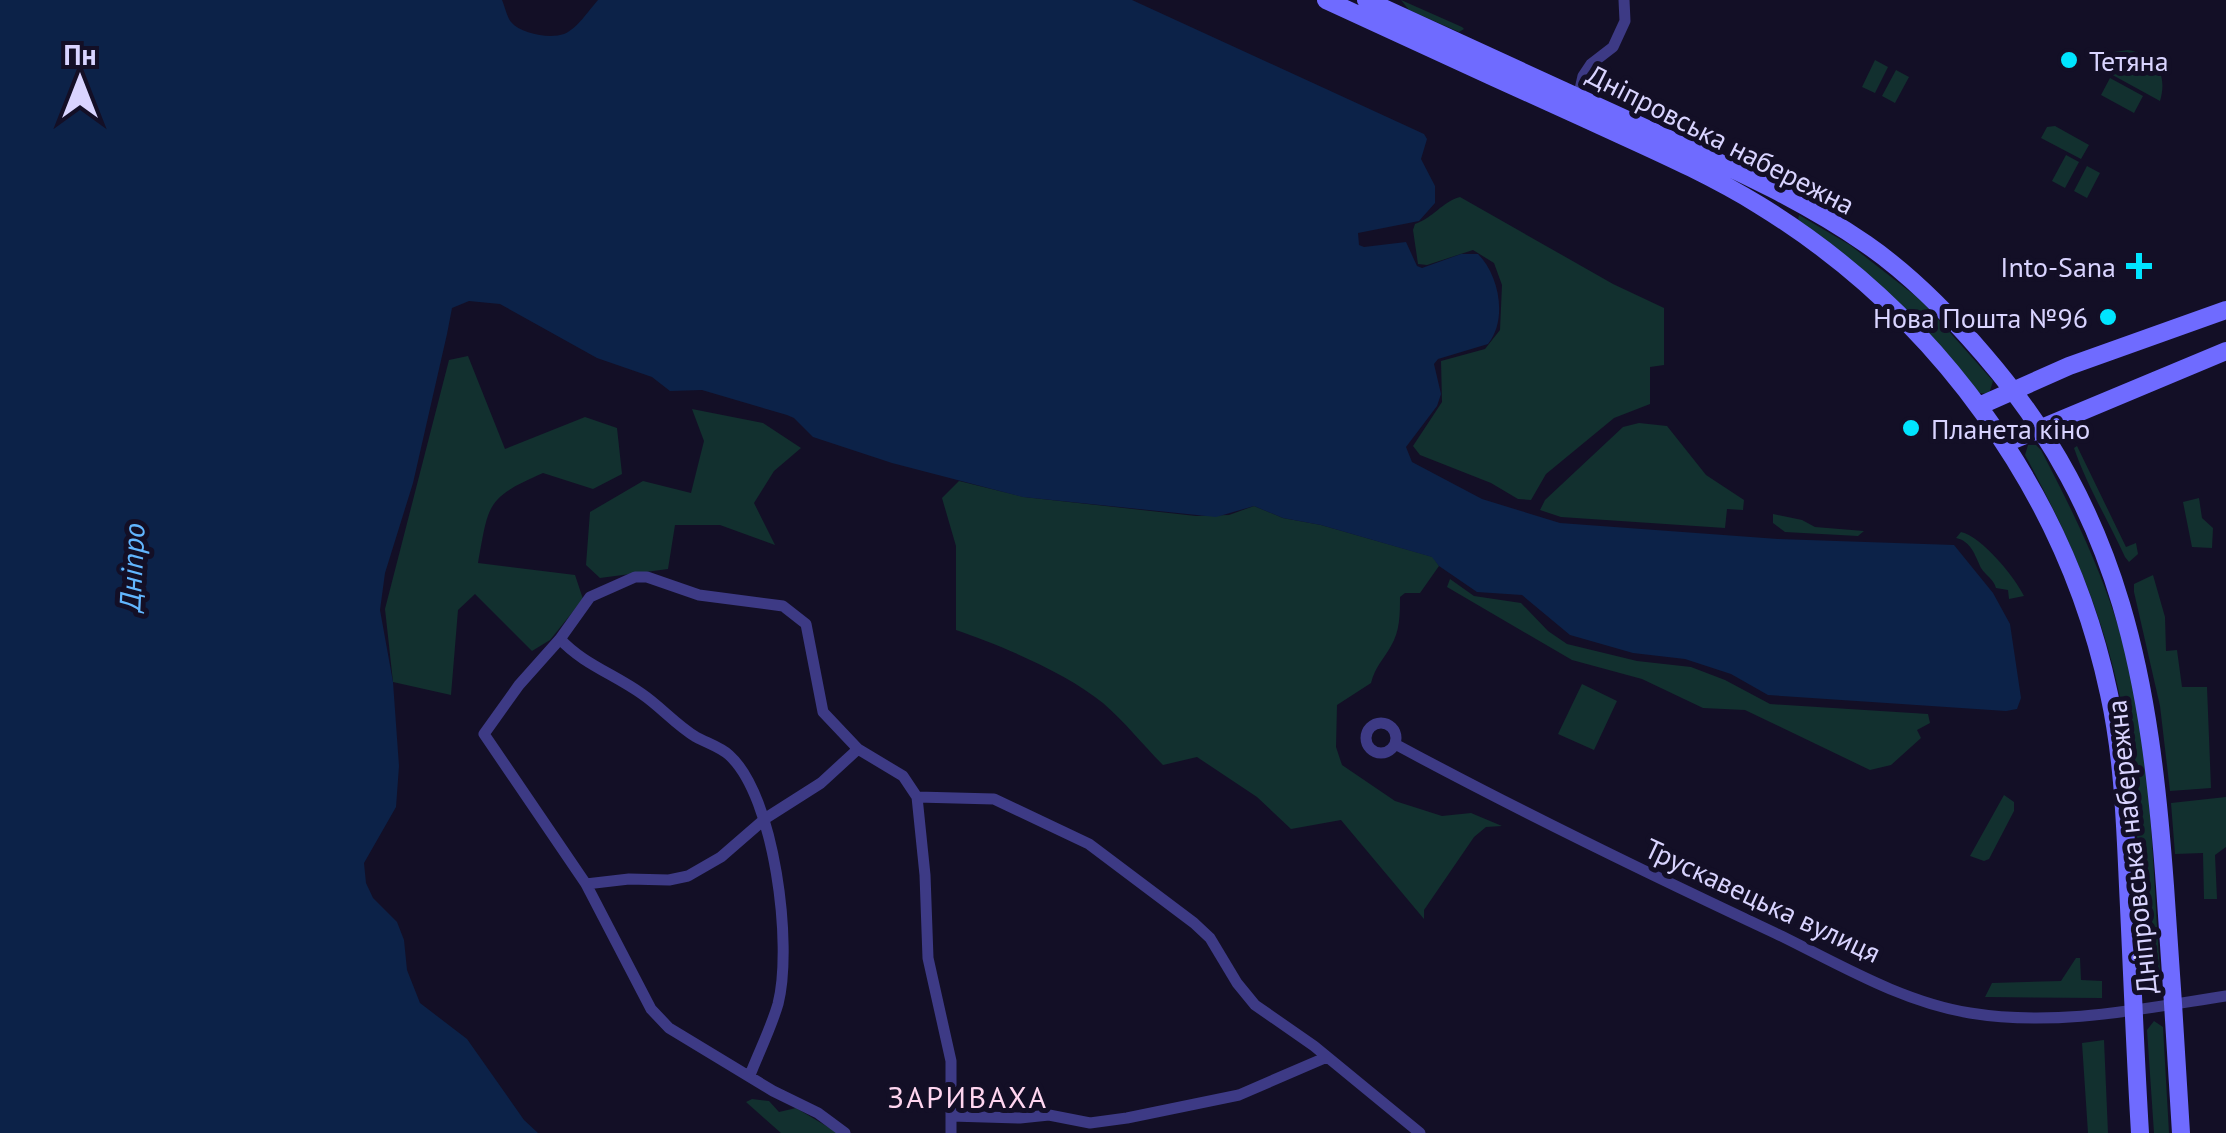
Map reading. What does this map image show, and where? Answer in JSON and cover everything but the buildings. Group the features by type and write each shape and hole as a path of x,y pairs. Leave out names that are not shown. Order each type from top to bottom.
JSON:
{"main road":[{"name":"Дніпровська набережна","path":"1326,0 1658,153 1756,203 1832,256 1888,302 1933,350 2006,444 2070,566 2109,693 2124,806 2140,1133"},
{"name":"Дніпровська набережна","path":"1366,0 1766,186 1868,245 1952,318 2014,389 2086,506 2102,542 2136,651 2150,720 2159,800 2181,1133"},
{"path":"1978,406 2226,310"},
{"path":"2006,444 2226,351"}],"street":[{"path":"1578,98 1591,64 1614,47 1625,21 1624,0"},
{"path":"845,1133 818,1113 669,1028 651,1009 586,884 484,734 590,598 635,576 663,580 699,595 783,606 806,624 823,712 858,750 904,776 917,798 928,958 951,1061 952,1133"},
{"path":"560,639 574,654 640,692 693,736 726,751 744,770 766,818 780,899 782,946 778,1002 750,1075"},
{"name":"Трускавецька вулиця","path":"1395,744 1638,869 1929,1005 2007,1018 2106,1015 2226,996"},
{"path":"586,884 688,876 721,857 766,818 822,782 858,750"},
{"path":"917,798 994,799 1089,844 1194,922 1210,938 1237,984 1255,1005 1327,1057 1420,1133"},
{"path":"951,1116 1049,1115 1090,1123 1128,1118 1239,1095 1327,1057"}],"green space":[{"path":"1401,0 1464,29 1459,32 1409,10"},
{"path":"2128,50 2146,56 2158,67 2162,82 2160,101 2098,67 2114,52"},
{"path":"1875,60 1888,67 1875,93 1862,87"},
{"path":"1896,70 1909,77 1895,103 1882,96"},
{"path":"2110,78 2143,96 2134,113 2101,95"},
{"path":"2055,126 2089,145 2081,159 2041,138 2047,127"},
{"path":"2066,155 2079,162 2065,188 2052,181"},
{"path":"2087,166 2100,173 2087,198 2074,191"},
{"path":"1460,197 1613,284 1664,308 1664,365 1650,367 1650,404 1614,418 1546,474 1531,500 1518,499 1491,483 1420,455 1413,446 1442,402 1441,361 1485,349 1500,330 1502,285 1494,263 1473,250 1427,265 1418,264 1415,224"},
{"path":"1799,215 1850,245 1922,301 1993,381 1989,394 1979,393 1894,300 1798,220"},
{"path":"468,356 505,449 585,417 617,428 622,474 593,489 543,473 510,489 493,505 478,563 575,575 583,599 550,640 532,651 475,594 458,610 451,695 393,682 385,609 449,360"},
{"path":"692,409 763,423 801,448 774,471 754,503 775,545 720,525 675,525 668,569 600,578 586,565 590,512 643,481 691,493 704,441"},
{"path":"1639,423 1667,426 1706,475 1744,500 1743,510 1727,509 1725,528 1561,517 1540,510 1545,500 1623,427"},
{"path":"2028,445 2041,450 2088,546 2124,646 2146,766 2160,971 2154,986 2144,981 2135,803 2120,697 2093,602 2069,542 2025,455"},
{"path":"2077,446 2126,547 2136,543 2138,554 2129,562 2085,476 2074,448"},
{"path":"959,481 1024,497 1196,516 1229,515 1254,506 1283,518 1433,557 1439,566 1420,593 1400,597 1396,634 1371,683 1337,705 1336,747 1342,765 1395,801 1442,816 1471,813 1502,826 1486,827 1474,837 1424,910 1424,919 1341,820 1291,829 1257,797 1197,757 1163,765 1111,710 1088,692 1033,661 956,630 956,546 942,498"},
{"path":"2199,498 2202,518 2213,528 2212,548 2192,547 2183,502"},
{"path":"1773,514 1815,527 1864,531 1858,536 1785,532 1773,523"},
{"path":"1961,532 1997,558 2024,596 2009,599 2008,590 1996,588 1969,545 1956,538"},
{"path":"2153,575 2165,617 2166,651 2177,650 2182,687 2207,687 2211,788 2170,791 2160,706 2134,592 2134,584"},
{"path":"1450,579 1474,596 1521,603 1567,644 1637,661 1691,667 1770,704 1928,714 1930,723 1917,730 1921,738 1891,765 1870,770 1745,710 1703,708 1642,679 1572,660 1447,587"},
{"path":"1582,684 1617,701 1594,750 1558,734"},
{"path":"2004,795 2014,802 2014,811 1989,859 1970,856"},
{"path":"2226,797 2226,847 2215,855 2217,899 2204,899 2203,853 2175,854 2171,803"},
{"path":"2076,958 2080,958 2081,980 2102,981 2102,998 1985,997 1992,983 2061,981"},
{"path":"2154,1021 2163,1027 2169,1133 2154,1133 2147,1030"},
{"path":"2104,1040 2108,1133 2088,1133 2082,1043"},
{"path":"769,1101 779,1112 796,1108 838,1133 781,1133 746,1102"}],"water":[{"name":"Дніпро","path":"0,0 502,0 516,26 551,36 574,28 598,0 1132,0 1424,134 1427,139 1421,159 1435,186 1435,203 1419,221 1358,233 1359,245 1406,242 1417,266 1422,268 1461,254 1478,254 1496,285 1499,310 1488,344 1438,359 1434,364 1441,394 1437,406 1406,447 1412,462 1482,499 1560,523 1778,539 1954,545 1993,593 2010,624 2021,698 2017,709 2006,711 1768,695 1731,674 1685,659 1633,653 1570,635 1522,595 1477,592 1432,557 1283,518 1254,506 1216,517 1023,497 892,463 813,437 787,415 702,390 670,391 652,377 597,358 500,304 469,301 452,308 413,483 385,573 380,610 393,682 399,766 396,807 364,863 366,883 373,898 397,922 404,940 407,970 420,1003 467,1039 524,1120 538,1133 0,1133"}],"place":[{"name":"Тетяна","path":"2069,60"},
{"name":"Into-Sana","path":"2139,266"},
{"name":"Нова Пошта №96","path":"2108,317"},
{"name":"Планета кіно","path":"1911,428"}],"district":[{"name":"ЗАРИВАХА","path":"968,1096"}]}
